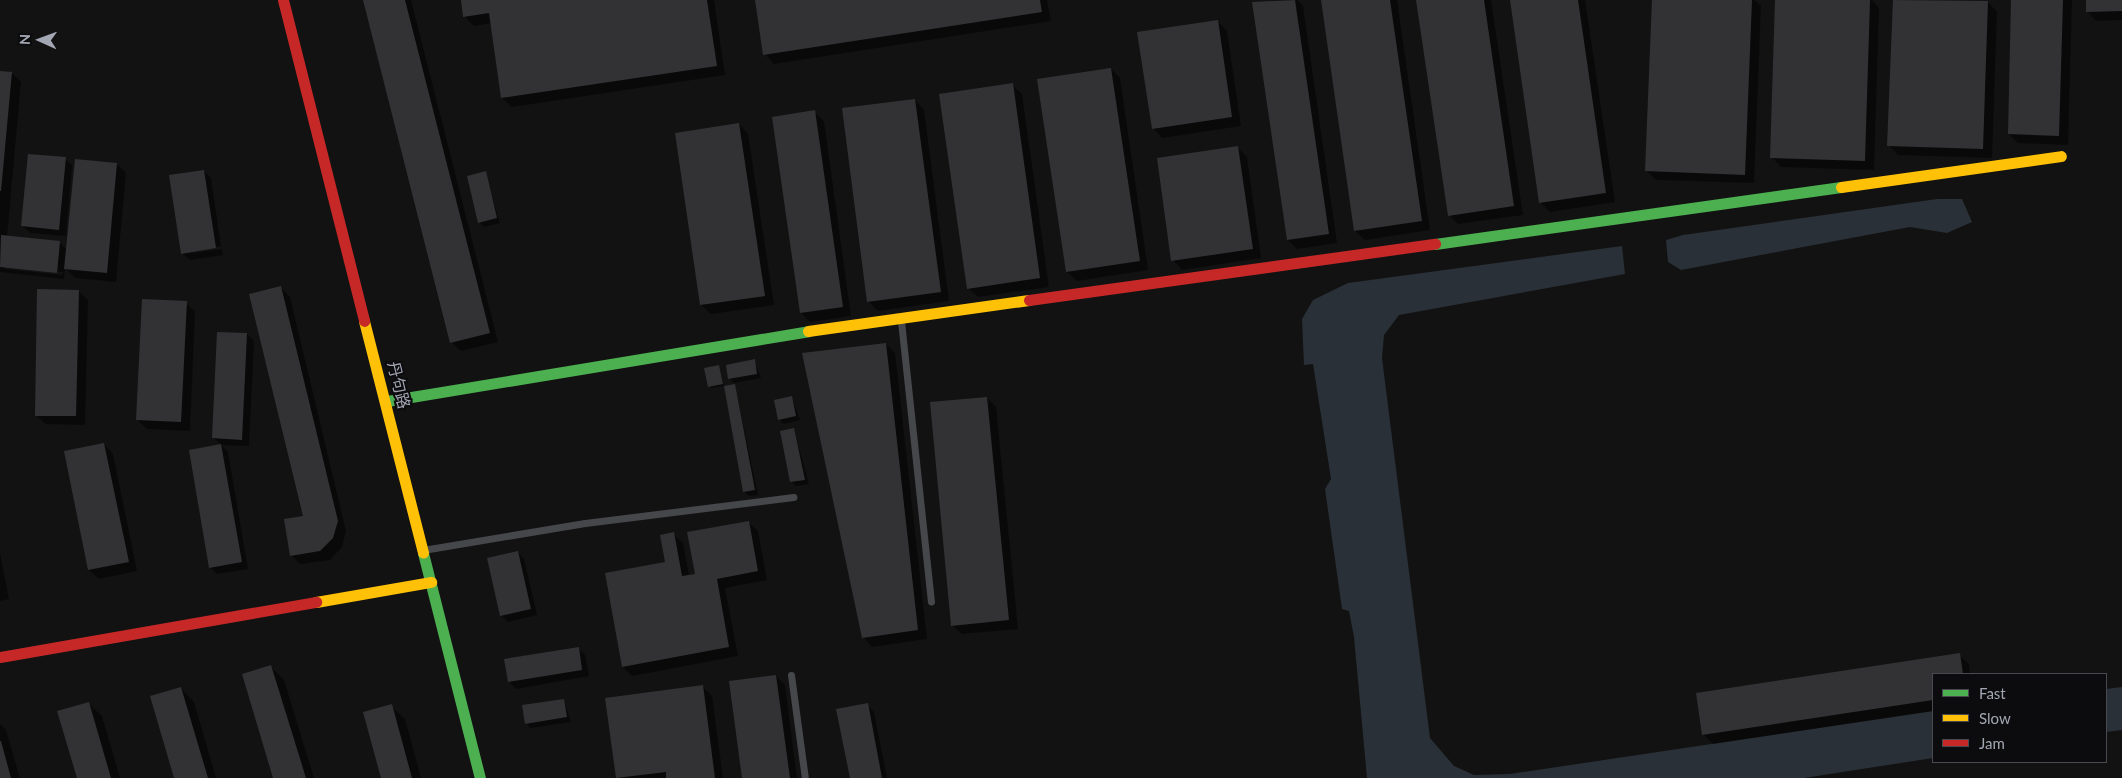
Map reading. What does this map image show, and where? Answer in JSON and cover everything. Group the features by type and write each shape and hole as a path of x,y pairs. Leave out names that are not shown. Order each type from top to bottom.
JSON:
{"street":[{"name":"丹句路","path":"282,0 386,400 480,778"},
{"path":"386,400 901,318 2061,156"},
{"path":"0,657 431,582"}],"lane":[{"path":"901,318 931,601"},
{"path":"423,550 585,523 793,497"},
{"path":"791,675 805,778"}],"shaded area":[{"path":"1937,199 1962,199 1972,222 1947,233 1910,227 1681,270 1668,262 1666,240 1683,235"},
{"path":"1622,246 1625,274 1399,315 1384,335 1382,358 1430,738 1454,766 1474,775 1510,774 1932,711 1932,758 1804,778 1367,778 1354,637 1349,611 1342,609 1325,489 1331,479 1313,364 1304,365 1302,319 1313,300 1348,283"},
{"path":"2122,687 2122,730 2107,732 2107,689"}],"building":[{"path":"363,0 405,0 490,333 450,343"},
{"path":"461,0 707,0 717,66 501,98 489,13 463,17"},
{"path":"755,0 1040,0 1042,12 763,55"},
{"path":"1295,0 1329,234 1287,240 1252,2"},
{"path":"1321,0 1390,0 1422,221 1354,231"},
{"path":"1416,0 1484,0 1514,206 1448,216"},
{"path":"1510,0 1578,0 1606,193 1539,203"},
{"path":"1652,0 1752,0 1745,175 1645,171"},
{"path":"1775,0 1870,0 1865,161 1770,158"},
{"path":"1893,0 1988,1 1983,149 1887,146"},
{"path":"2011,0 2063,0 2059,136 2008,134"},
{"path":"2086,0 2122,0 2122,11 2086,12"},
{"path":"1218,20 1232,117 1152,129 1137,32"},
{"path":"1111,68 1140,261 1066,272 1037,79"},
{"path":"0,71 12,72 1,191 0,191"},
{"path":"1013,83 1040,278 967,289 939,94"},
{"path":"915,99 941,292 867,302 842,108"},
{"path":"815,110 843,307 800,313 772,117"},
{"path":"739,123 765,296 700,305 675,133"},
{"path":"1238,146 1253,249 1171,261 1157,158"},
{"path":"28,154 66,157 59,230 21,226"},
{"path":"75,159 117,163 107,273 64,269"},
{"path":"204,170 216,248 181,254 169,175"},
{"path":"486,171 497,218 478,223 467,176"},
{"path":"1,235 60,241 57,273 0,267"},
{"path":"281,286 338,521 333,538 320,551 290,556 284,519 303,516 249,294"},
{"path":"37,289 79,290 76,416 35,416"},
{"path":"142,299 187,301 181,422 136,420"},
{"path":"217,332 247,333 242,440 212,438"},
{"path":"886,343 918,630 862,638 802,353"},
{"path":"755,359 757,374 728,379 726,365"},
{"path":"719,365 723,384 708,387 704,368"},
{"path":"735,384 755,490 743,492 724,386"},
{"path":"792,396 796,416 778,420 774,400"},
{"path":"987,397 1009,620 951,626 930,402"},
{"path":"794,428 805,480 790,482 780,431"},
{"path":"104,443 129,562 88,570 64,451"},
{"path":"221,444 242,562 209,568 189,450"},
{"path":"749,521 758,571 717,579 729,647 622,667 605,573 665,562 660,535 674,532 682,576 695,574 687,532"},
{"path":"518,551 531,609 500,616 487,558"},
{"path":"579,647 582,670 508,682 504,659"},
{"path":"1960,653 1963,673 1932,673 1932,700 1702,735 1696,693"},
{"path":"271,665 306,778 273,778 242,674"},
{"path":"776,675 790,778 742,778 729,681"},
{"path":"703,685 715,778 666,778 666,772 616,778 605,698"},
{"path":"181,687 208,778 174,778 150,696"},
{"path":"564,699 567,717 525,724 522,705"},
{"path":"89,702 111,778 77,778 57,711"},
{"path":"868,703 882,778 850,778 836,709"},
{"path":"392,704 412,778 381,778 363,712"},
{"path":"1,741 11,778 0,778"}],"traffic: fast":[{"path":"1435,244 1841,187"},
{"path":"387,401 808,331"},
{"path":"423,553 480,778"}],"traffic: slow":[{"path":"1841,187 2061,156"},
{"path":"808,331 1029,300"},
{"path":"364,321 423,553"},
{"path":"316,602 431,582"}],"traffic: jam":[{"path":"283,0 364,321"},
{"path":"1029,300 1435,244"},
{"path":"0,657 316,602"}]}
